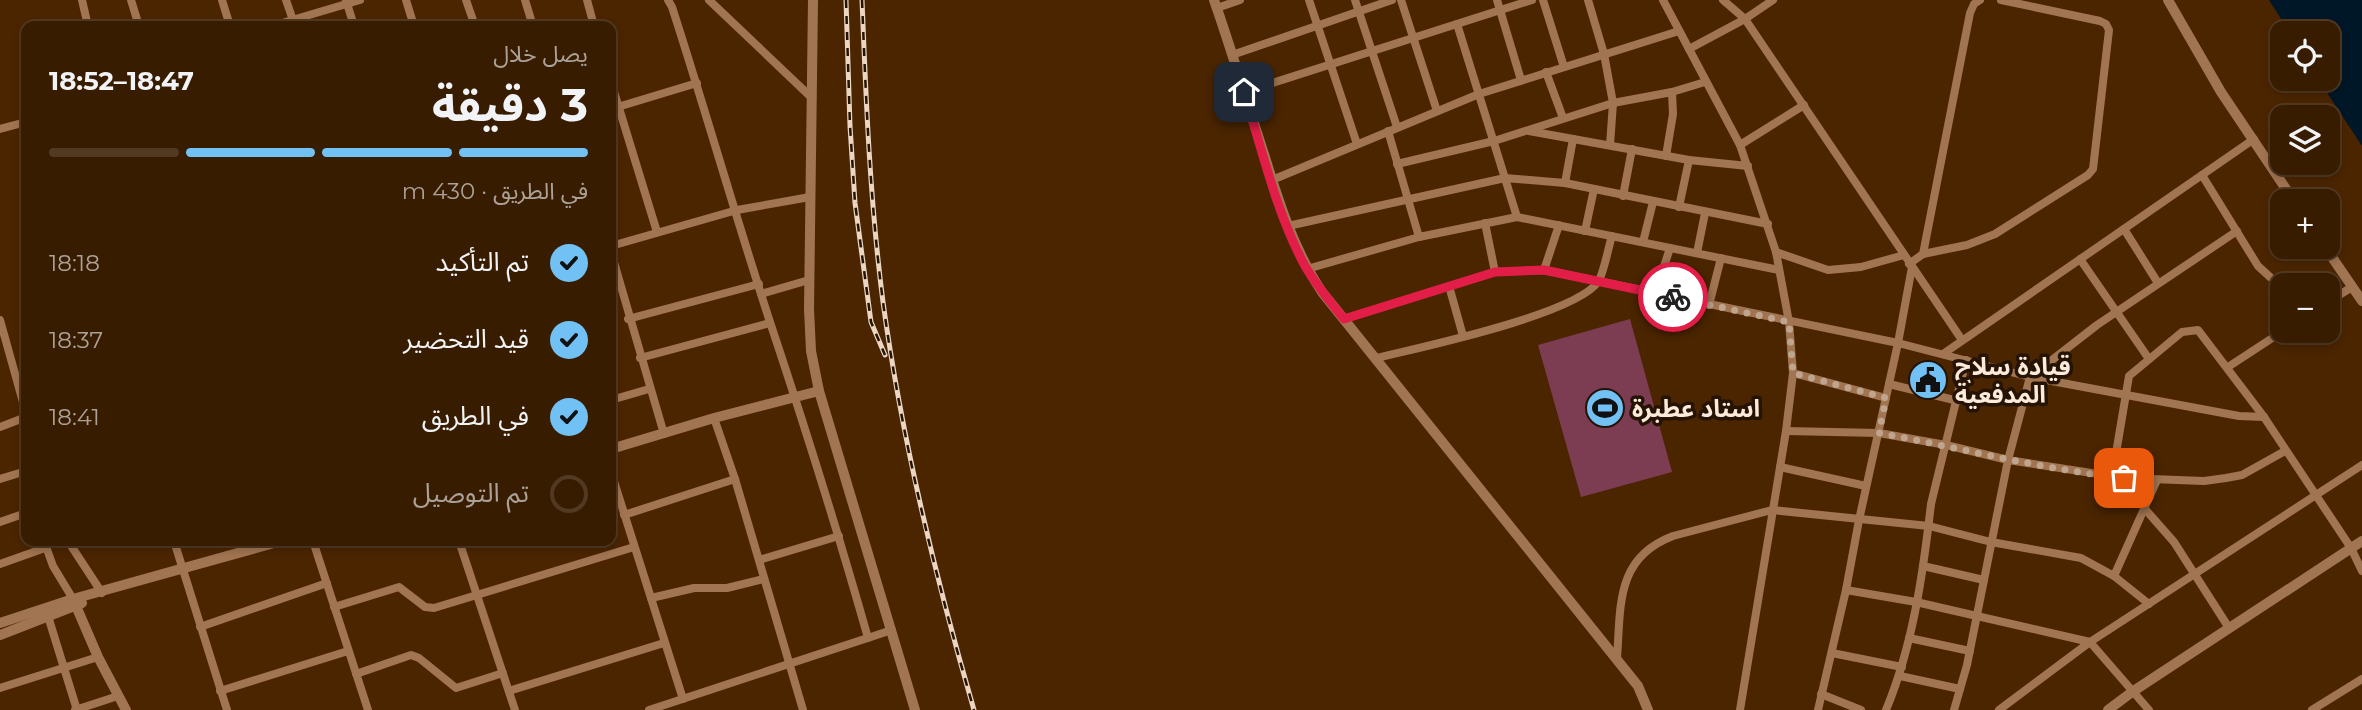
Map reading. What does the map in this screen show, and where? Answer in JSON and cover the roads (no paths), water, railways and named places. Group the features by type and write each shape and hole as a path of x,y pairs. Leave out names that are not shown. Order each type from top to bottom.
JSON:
{"main road":[{"path":"813,0 809,279 811,351 819,391 915,710"},
{"path":"616,448 714,418 819,391"},
{"path":"0,635 97,594 262,546"},
{"path":"74,603 126,710"},
{"path":"0,623 47,613"}],"street":[{"path":"82,0 87,21"},
{"path":"131,0 137,21"},
{"path":"222,0 228,21"},
{"path":"286,0 293,21"},
{"path":"299,21 346,2 360,0"},
{"path":"406,0 412,21"},
{"path":"466,0 473,21"},
{"path":"525,0 531,21"},
{"path":"587,0 593,21"},
{"path":"668,0 796,396 868,638"},
{"path":"709,0 812,98"},
{"path":"1240,0 1216,4 1272,180 1307,269 1344,319 1617,658 1638,686 1648,710"},
{"path":"1309,0 1357,144"},
{"path":"1355,0 1397,127"},
{"path":"1232,55 1392,0"},
{"path":"1401,0 1437,111"},
{"path":"1497,0 1521,80"},
{"path":"1244,92 1532,0"},
{"path":"1543,0 1564,66"},
{"path":"1588,0 1604,54 1613,103 1610,145"},
{"path":"1663,0 1740,145 1776,252 1789,322 1793,373 1786,431 1740,710"},
{"path":"1723,0 1745,19 1962,341"},
{"path":"1689,49 1745,19 1773,0"},
{"path":"1923,254 1970,13 1980,0"},
{"path":"1818,710 1898,344 1910,265 1923,254 1967,245 1995,234 2088,175 2093,169 2109,30 2106,24 2001,0"},
{"path":"2168,0 2221,92 2286,189"},
{"path":"346,2 352,21"},
{"path":"1457,24 1517,217"},
{"path":"1272,180 1479,94 1679,31"},
{"path":"1546,72 1563,118"},
{"path":"1397,164 1494,141 1613,103 1672,92 1706,82"},
{"path":"616,108 697,83"},
{"path":"1666,156 1673,114 1672,92"},
{"path":"1740,145 1804,105"},
{"path":"616,111 657,232"},
{"path":"0,127 21,123"},
{"path":"1388,131 1419,237"},
{"path":"1526,131 1689,160 1748,166"},
{"path":"1565,183 1573,139"},
{"path":"1942,354 2253,139"},
{"path":"1623,196 1632,149"},
{"path":"1679,207 1689,160"},
{"path":"2203,175 2258,267 2270,278"},
{"path":"1288,226 1505,178 1565,183 1768,224"},
{"path":"1585,231 1594,189"},
{"path":"616,244 737,210 810,197"},
{"path":"1643,242 1653,202"},
{"path":"1698,253 1705,213"},
{"path":"1307,269 1419,237 1517,217 1779,270"},
{"path":"1485,223 1495,272"},
{"path":"1544,270 1559,225"},
{"path":"2124,229 2158,283"},
{"path":"1954,710 1970,651 2008,460 2030,377 2116,312 2237,231"},
{"path":"1377,358 1558,308 1598,282 1612,236"},
{"path":"1655,294 1670,248"},
{"path":"1776,252 1828,270 1861,267 1904,255"},
{"path":"1709,304 1721,258"},
{"path":"2080,259 2149,359"},
{"path":"2333,259 2362,301"},
{"path":"1344,319 1495,272 1544,270 1898,344 2030,377 2239,416 2264,417"},
{"path":"616,272 664,434"},
{"path":"761,294 809,279"},
{"path":"628,319 759,284"},
{"path":"1449,286 1463,336"},
{"path":"2340,294 2352,287"},
{"path":"1,323 21,397"},
{"path":"640,358 771,323"},
{"path":"2112,477 2129,376 2182,332 2201,332 2264,417 2351,548 2362,571"},
{"path":"2228,367 2270,340"},
{"path":"1886,710 1900,677 1909,638 1923,566 1931,504 1966,360"},
{"path":"1793,373 1886,398"},
{"path":"1889,384 1958,401"},
{"path":"616,399 649,389"},
{"path":"0,428 21,418"},
{"path":"714,418 735,479 803,710"},
{"path":"1786,431 1879,433 2008,460 2112,477 2157,480 2204,481 2234,477 2285,451"},
{"path":"1999,710 2091,642 2362,465"},
{"path":"1780,467 1867,486"},
{"path":"0,479 21,473"},
{"path":"624,514 735,479"},
{"path":"2114,576 2157,480"},
{"path":"616,488 683,699"},
{"path":"2145,509 2174,542 2229,628"},
{"path":"1617,658 1625,581 1642,555 1659,541 1673,536 1772,510 1929,526 1992,542 2081,558 2114,576 2149,604"},
{"path":"0,522 21,515"},
{"path":"759,560 839,536"},
{"path":"2108,710 2362,541"},
{"path":"0,564 40,546"},
{"path":"45,546 74,603"},
{"path":"71,546 97,594"},
{"path":"176,546 227,710"},
{"path":"239,552 242,546"},
{"path":"315,546 368,710"},
{"path":"461,546 515,710"},
{"path":"334,607 399,587 429,609 634,547"},
{"path":"1923,566 1984,580"},
{"path":"651,598 694,588 727,589 764,579"},
{"path":"200,627 327,583"},
{"path":"1846,590 1916,602 2091,642 2148,710"},
{"path":"47,613 76,710 118,695"},
{"path":"649,710 892,630"},
{"path":"1909,638 1970,651"},
{"path":"509,691 664,643"},
{"path":"220,691 348,651"},
{"path":"1832,653 1902,667"},
{"path":"356,674 411,655 419,657 456,688 503,673"},
{"path":"0,688 98,657"},
{"path":"1900,677 1960,689"},
{"path":"2312,710 2362,679"},
{"path":"1821,694 1861,710"}],"water":[{"path":"2269,0 2362,0 2362,146 2340,112 2340,105 2335,105 2326,91 2340,91 2340,21 2282,21"}],"railway":[{"path":"846,0 855,203 871,322 885,355"},
{"path":"862,0 872,189 891,354 921,508 974,710"}],"place":[{"name":"قيادة سلاح المدفعية","path":"1928,380"},
{"name":"استاد عطبرة","path":"1605,408"}]}
